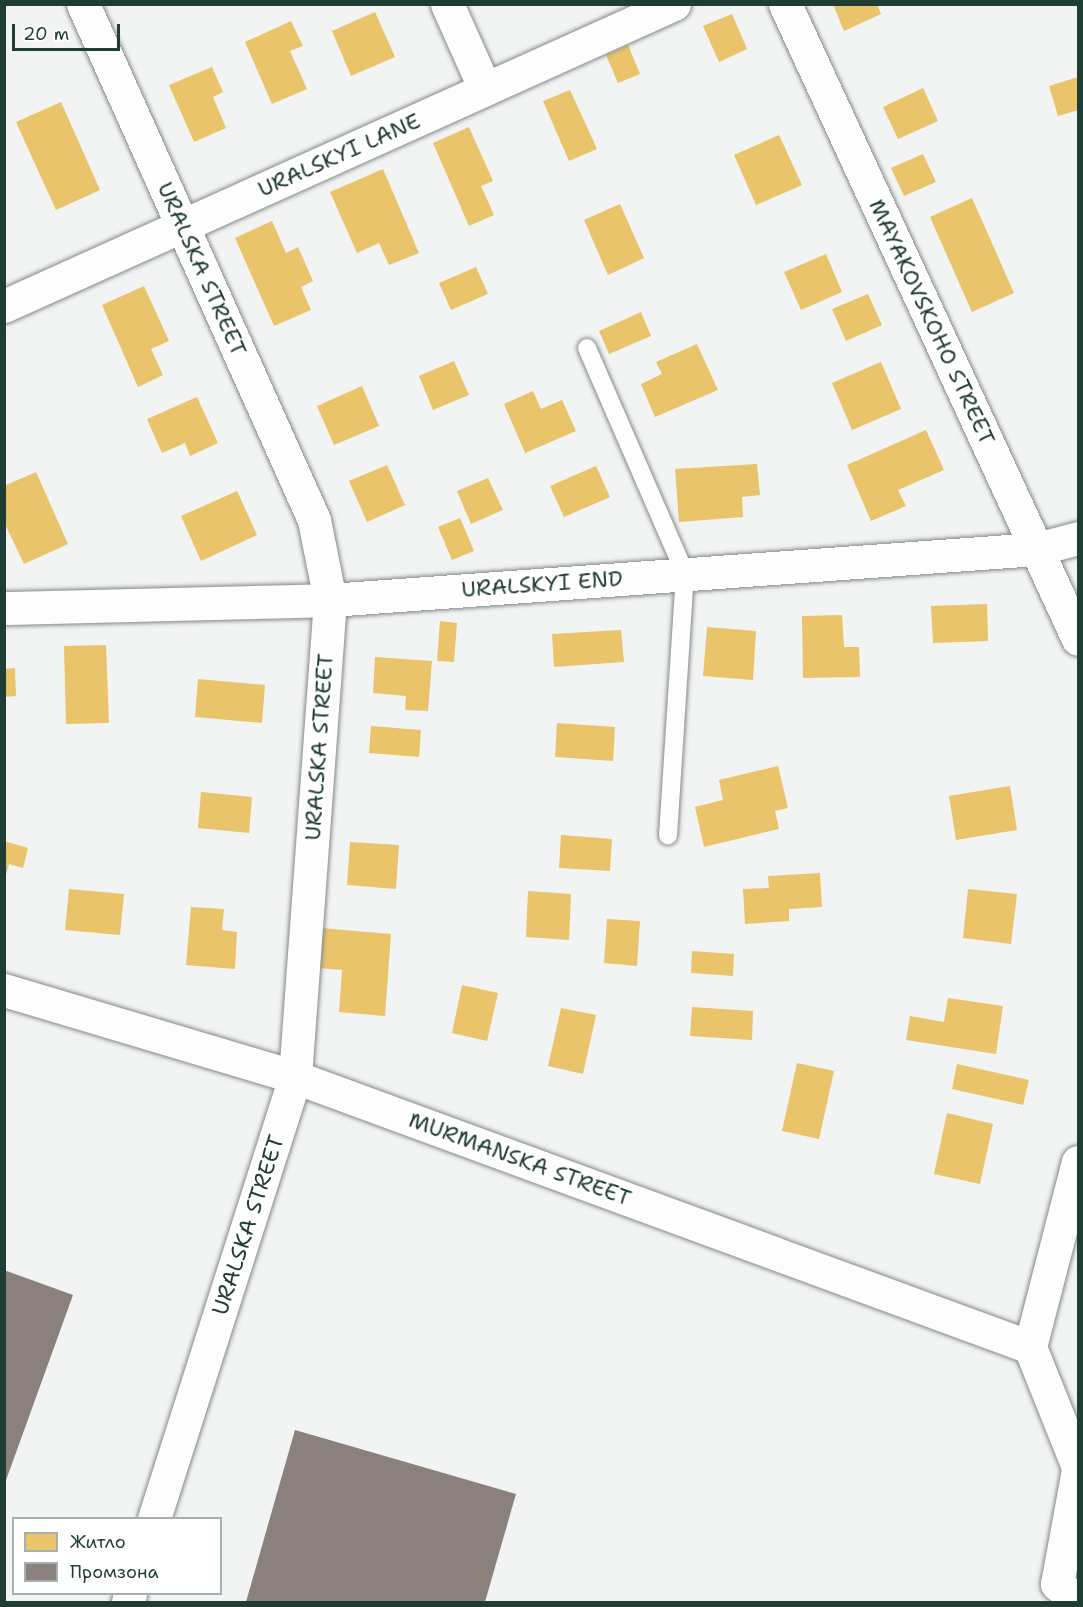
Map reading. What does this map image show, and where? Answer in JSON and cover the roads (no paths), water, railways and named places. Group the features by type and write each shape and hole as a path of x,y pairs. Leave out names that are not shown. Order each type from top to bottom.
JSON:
{"street":[{"name":"URALSKA STREET","path":"83,4 314,520 330,600 295,1077 154,1517"},
{"path":"447,4 485,90"},
{"name":"URALSKYI LANE","path":"4,306 674,4"},
{"name":"MAYAKOVSKOHO STREET","path":"785,4 1078,639"},
{"name":"URALSKYI END","path":"4,608 330,600 1037,549 1078,538"},
{"name":"MURMANSKA STREET","path":"4,990 295,1077 1030,1347"},
{"path":"1063,1596 1078,1469 1030,1347 1078,1162"}],"lane":[{"path":"587,348 685,573 668,835"}]}
